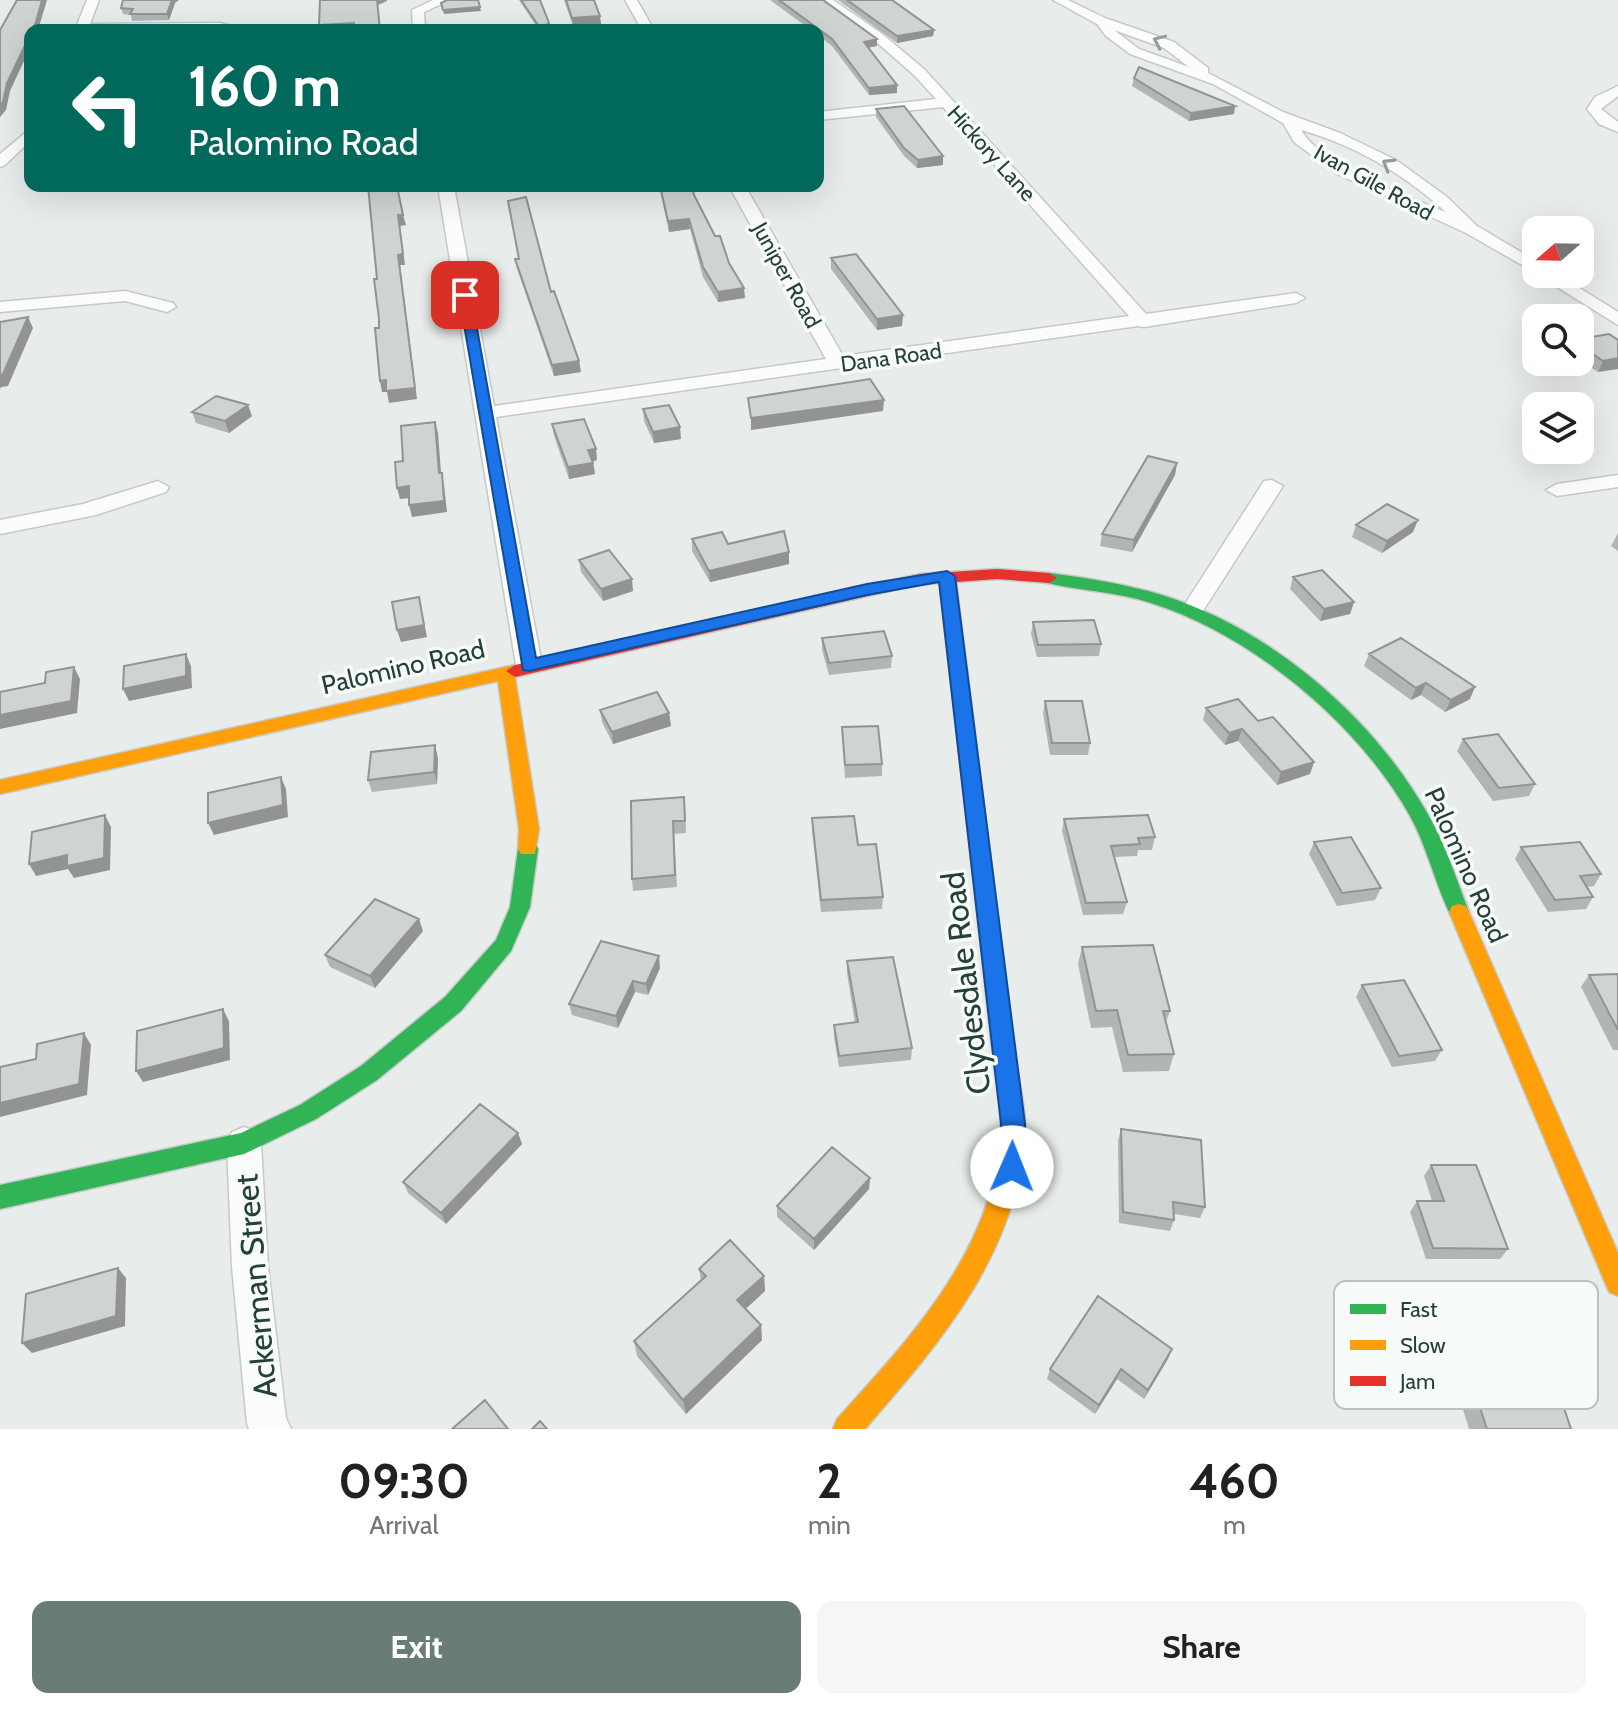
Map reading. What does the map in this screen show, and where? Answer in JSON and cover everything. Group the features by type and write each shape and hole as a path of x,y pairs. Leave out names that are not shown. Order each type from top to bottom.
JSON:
{"street":[{"path":"83,24 93,0"},
{"path":"419,24 418,10 444,0"},
{"path":"631,0 645,24"},
{"name":"Hickory Lane","path":"825,0 898,53 1144,322"},
{"name":"Ivan Gile Road","path":"1059,0 1101,21 1169,45 1193,60 1207,77"},
{"name":"Ivan Gile Road","path":"1101,21 1112,36 1135,51 1207,77 1289,121 1333,135 1382,160 1446,204 1471,229"},
{"path":"1618,90 1600,100 1594,109 1604,121 1618,128"},
{"path":"824,115 946,102"},
{"name":"Ivan Gile Road","path":"1289,121 1301,140 1340,167 1404,202 1471,229 1522,260"},
{"path":"0,162 24,139"},
{"path":"447,192 529,665"},
{"name":"Juniper Road","path":"740,192 838,364"},
{"path":"1567,288 1618,320"},
{"path":"0,307 125,296 167,307"},
{"name":"Dana Road","path":"485,413 1144,322 1296,298"},
{"path":"1557,490 1618,481"},
{"path":"1193,609 1272,486"},
{"path":"0,527 88,510 158,487"},
{"name":"Palomino Road","path":"0,787 880,587 947,576 1008,574 1069,577 1131,589 1193,609 1263,652 1333,705 1365,737 1400,784 1431,844 1618,1283"},
{"name":"Clydesdale Road","path":"847,1429 957,1293 999,1216 1012,1167 1013,1124 947,576"},
{"path":"0,1197 244,1143 308,1112 369,1073 453,1004 504,945 520,907 525,881 529,829 505,671"},
{"name":"Ackerman Street","path":"244,1143 250,1267 267,1423 271,1429"}],"building":[{"path":"17,0 42,0 35,24 24,24 24,48 0,106 0,30"},
{"path":"123,0 172,0 167,14 130,14 133,9 121,8"},
{"path":"320,0 377,0 379,24 319,24"},
{"path":"447,0 478,0 480,7 443,10 441,3"},
{"path":"521,0 540,0 549,23 537,24"},
{"path":"566,0 594,0 600,16 572,18"},
{"path":"779,0 823,0 877,39 864,42 897,85 869,88 832,39 824,33 824,24 812,24"},
{"path":"847,0 892,0 934,30 897,36"},
{"path":"1139,67 1235,106 1191,113 1134,78"},
{"path":"904,106 943,156 918,160 904,148 876,109"},
{"path":"369,192 398,192 403,215 398,215 403,254 398,255 415,388 386,391 386,380 380,381 375,328 379,328 374,279 377,279"},
{"path":"661,192 693,192 715,236 720,236 729,263 744,288 718,292 703,267 689,219 668,221"},
{"path":"526,197 551,292 554,291 579,361 552,365 515,259 519,259 508,201"},
{"path":"856,254 903,315 877,319 831,258"},
{"path":"28,317 3,374 0,375 0,322"},
{"path":"1609,334 1618,340 1618,358 1603,361 1594,355 1594,337"},
{"path":"870,379 884,400 751,418 748,398"},
{"path":"216,396 248,405 225,421 192,412"},
{"path":"669,405 680,427 653,432 643,409"},
{"path":"584,419 596,449 588,450 593,463 568,467 552,424"},
{"path":"435,422 444,501 409,505 409,486 397,488 395,462 403,461 401,426"},
{"path":"1148,456 1177,463 1134,540 1102,534"},
{"path":"1387,504 1418,520 1387,541 1356,525"},
{"path":"784,531 789,552 709,571 692,539 722,532 728,544"},
{"path":"609,550 632,579 601,589 579,560"},
{"path":"1322,570 1354,602 1324,609 1293,577"},
{"path":"419,597 424,625 397,630 392,602"},
{"path":"1094,620 1101,644 1038,645 1033,622"},
{"path":"884,631 892,656 829,663 822,638"},
{"path":"1401,638 1475,687 1451,700 1426,683 1416,688 1369,654"},
{"path":"186,654 186,676 123,689 124,666"},
{"path":"74,667 71,701 0,715 0,692 45,683 46,672"},
{"path":"657,692 669,713 612,732 600,710"},
{"path":"1238,699 1258,721 1273,717 1314,762 1281,772 1242,729 1229,733 1206,708"},
{"path":"1045,701 1082,701 1090,743 1052,743"},
{"path":"878,726 882,764 845,765 842,727"},
{"path":"1498,734 1535,784 1499,788 1463,739"},
{"path":"435,745 434,772 368,780 371,752"},
{"path":"281,777 283,805 208,823 208,793"},
{"path":"684,797 685,821 673,821 675,875 632,879 631,801"},
{"path":"105,815 104,858 67,866 67,855 29,864 32,832"},
{"path":"1148,815 1155,837 1138,838 1140,844 1111,846 1127,902 1086,903 1064,819"},
{"path":"854,816 858,845 876,844 883,897 821,900 812,818"},
{"path":"1351,837 1381,888 1342,893 1314,842"},
{"path":"1580,842 1601,874 1580,876 1593,897 1555,900 1521,847"},
{"path":"375,899 419,919 370,976 325,955"},
{"path":"601,941 659,956 646,984 633,981 616,1016 569,1004"},
{"path":"1153,945 1170,1011 1163,1011 1174,1054 1128,1055 1117,1010 1096,1011 1082,947"},
{"path":"893,957 912,1048 839,1056 834,1025 858,1022 847,961"},
{"path":"1618,974 1618,1030 1589,975"},
{"path":"1404,980 1442,1050 1399,1056 1362,985"},
{"path":"223,1009 224,1048 136,1071 137,1031"},
{"path":"84,1033 79,1084 0,1103 0,1067 36,1059 37,1044"},
{"path":"480,1104 518,1133 441,1213 403,1182"},
{"path":"1121,1129 1201,1140 1205,1207 1173,1202 1174,1220 1123,1212"},
{"path":"832,1147 870,1178 814,1239 777,1206"},
{"path":"1431,1165 1476,1165 1508,1249 1433,1248 1417,1201 1444,1201"},
{"path":"730,1240 764,1276 737,1300 761,1325 683,1400 634,1341 706,1276 699,1269"},
{"path":"118,1268 116,1316 22,1343 26,1294"},
{"path":"1098,1296 1172,1349 1148,1390 1121,1369 1099,1405 1050,1369"},
{"path":"485,1400 508,1429 452,1429"},
{"path":"1480,1409 1564,1409 1571,1429 1487,1429"},
{"path":"540,1421 547,1429 532,1429"}],"traffic: fast":[{"path":"1049,578 1105,585 1159,600 1210,621 1258,648 1302,681 1343,718 1380,760 1413,805 1433,844 1459,912"},
{"path":"0,1197 244,1143 308,1112 369,1073 453,1004 504,945 520,907 528,849"}],"traffic: slow":[{"path":"505,671 529,829 528,849"},
{"path":"0,787 515,671"},
{"path":"1459,912 1618,1283"},
{"path":"847,1429 933,1328 981,1253 998,1214 1009,1171 1013,1119 989,927"}],"traffic: jam":[{"path":"515,671 920,579 997,574 1049,578"},
{"path":"947,576 989,927"}],"route":[{"path":"465,295 529,665 867,590 947,576 1013,1124 1012,1167"}]}
